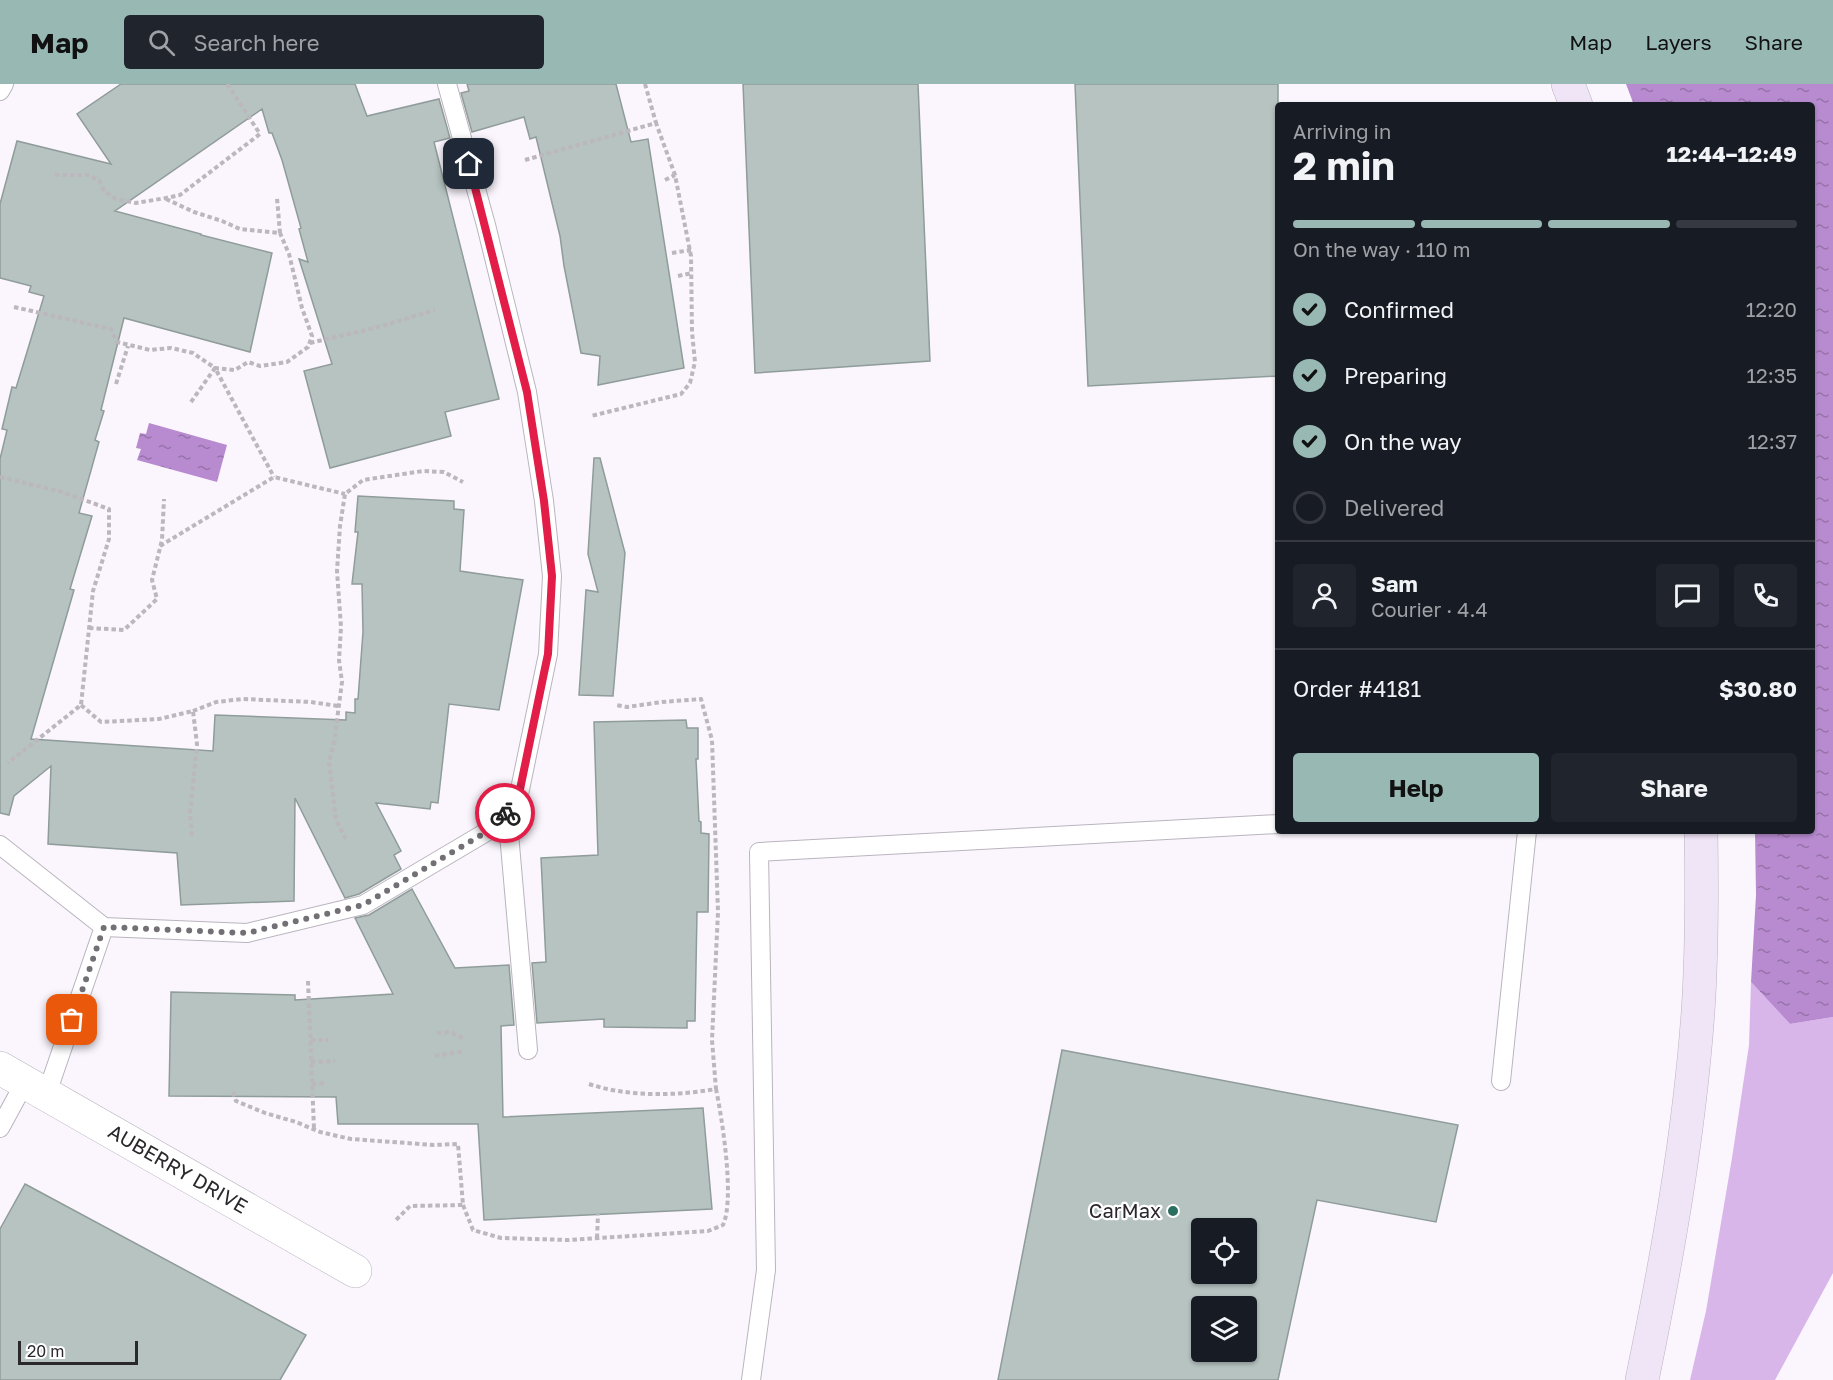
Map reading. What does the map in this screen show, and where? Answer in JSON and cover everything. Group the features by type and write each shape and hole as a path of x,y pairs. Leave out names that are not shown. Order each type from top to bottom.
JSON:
{"street":[{"path":"1568,84 1575,102"},
{"path":"1642,1380 1664,1270 1683,1151 1698,1012 1702,885 1701,834"},
{"name":"AUBERRY DRIVE","path":"24,1081 355,1271"}],"lane":[{"path":"0,91 4,84"},
{"path":"0,845 104,927 247,933 363,905 488,831 518,799 548,654 552,576 544,501 527,392 486,225 447,84"},
{"path":"507,811 528,1050"},
{"path":"751,1380 766,1270 759,852 1275,824"},
{"path":"1501,1081 1527,834"},
{"path":"0,1128 104,927"}],"path":[{"path":"56,175 88,175 99,180 104,191 116,199 135,203 180,195 260,134 227,84"},
{"path":"591,416 681,394 690,383 695,362 692,332 691,250 675,175 645,84"},
{"path":"525,160 656,123"},
{"path":"665,180 675,175"},
{"path":"166,198 194,212 222,220 240,229 280,233"},
{"path":"215,368 235,370 248,362 260,366 287,362 308,347 312,336 302,308 289,254 280,233 277,198"},
{"path":"672,253 691,250"},
{"path":"678,276 692,273"},
{"path":"14,307 111,329 117,342 128,346 150,350 171,348 193,353 215,368 274,477"},
{"path":"309,343 375,328 435,310"},
{"path":"116,384 128,346"},
{"path":"191,402 215,368"},
{"path":"346,839 336,820 329,762 334,743 342,682 339,660 341,627 338,571 340,526 345,494 363,480 423,471 444,472 463,482"},
{"path":"0,477 62,492 109,509 109,539 93,591 81,705 8,763"},
{"path":"160,546 274,477 345,494"},
{"path":"89,628 124,630 157,599 152,580 160,546 164,499"},
{"path":"81,705 101,722 159,719 192,712 216,702 243,699 310,702 338,706"},
{"path":"233,1092 236,1101 265,1113 351,1138 434,1145 458,1144 463,1205 473,1230 501,1238 569,1240 708,1231 723,1225 727,1217 727,1183 723,1126 716,1089 712,1040 718,912 712,740 701,699 627,707 616,705"},
{"path":"192,712 197,744 190,813 192,836"},
{"path":"308,981 314,1129"},
{"path":"437,1033 450,1032 463,1038"},
{"path":"310,1040 328,1040"},
{"path":"435,1056 464,1051"},
{"path":"311,1062 336,1062"},
{"path":"312,1084 327,1083"},
{"path":"589,1083 608,1090 639,1093 693,1093 716,1089"},
{"path":"394,1222 410,1206 463,1205"},
{"path":"597,1238 598,1214"}],"shaded area":[{"path":"1751,982 1790,1024 1833,1017 1833,1273 1775,1380 1690,1380 1706,1311 1732,1158 1749,1045"}],"water":[{"path":"1626,84 1833,84 1833,1017 1790,1024 1751,982 1756,895 1755,834 1815,834 1815,102 1633,102"},
{"path":"149,423 227,445 217,482 137,460 141,449 136,448 140,433 146,434"}],"building":[{"path":"121,84 355,84 367,116 439,99 450,138 434,142 499,399 445,412 451,436 330,468 304,371 332,364 299,259 308,262 299,229 301,228 282,160 272,133 269,133 262,109 115,211 272,253 250,352 124,318 101,410 104,411 95,440 99,442 79,513 92,516 70,589 74,590 31,739 213,751 215,715 346,720 346,712 355,713 355,699 358,699 363,632 362,584 352,584 358,532 355,532 358,496 454,501 454,509 464,510 460,571 523,580 499,710 449,704 438,803 431,802 430,809 376,803 401,851 394,855 401,869 359,894 345,898 295,798 294,901 181,905 177,853 48,844 51,766 14,796 9,815 0,813 0,459 7,430 2,429 12,387 16,388 44,296 29,292 31,286 0,278 0,204 17,141 111,164 77,114"},
{"path":"467,84 616,84 631,142 648,139 684,368 598,385 600,356 581,353 560,236 536,137 530,139 524,117 472,132 461,93 469,91"},
{"path":"743,84 918,84 930,361 755,373"},
{"path":"1075,84 1278,84 1278,102 1275,102 1275,376 1088,386"},
{"path":"594,458 600,458 625,553 613,696 579,695 586,590 598,592 588,554"},
{"path":"686,720 687,728 698,728 698,759 696,759 699,821 701,822 701,833 709,834 708,912 697,912 695,1021 687,1021 687,1028 604,1027 604,1019 537,1023 532,963 546,962 541,858 598,855 594,722"},
{"path":"412,889 455,968 509,965 514,1025 501,1026 503,1117 703,1108 712,1209 484,1220 478,1124 338,1124 336,1097 169,1096 171,992 295,995 295,1000 393,994 355,918 369,915"},
{"name":"CarMax","path":"1062,1050 1458,1125 1436,1222 1317,1200 1278,1380 998,1380"},
{"path":"25,1184 306,1335 280,1380 0,1380 0,1229"}],"way so far":[{"path":"72,1020 104,927 247,933 363,905 488,831 505,813"}],"place":[{"name":"CarMax","path":"1173,1211"}],"route":[{"path":"469,164 527,392 544,501 552,576 548,654 518,799 505,813"}]}
